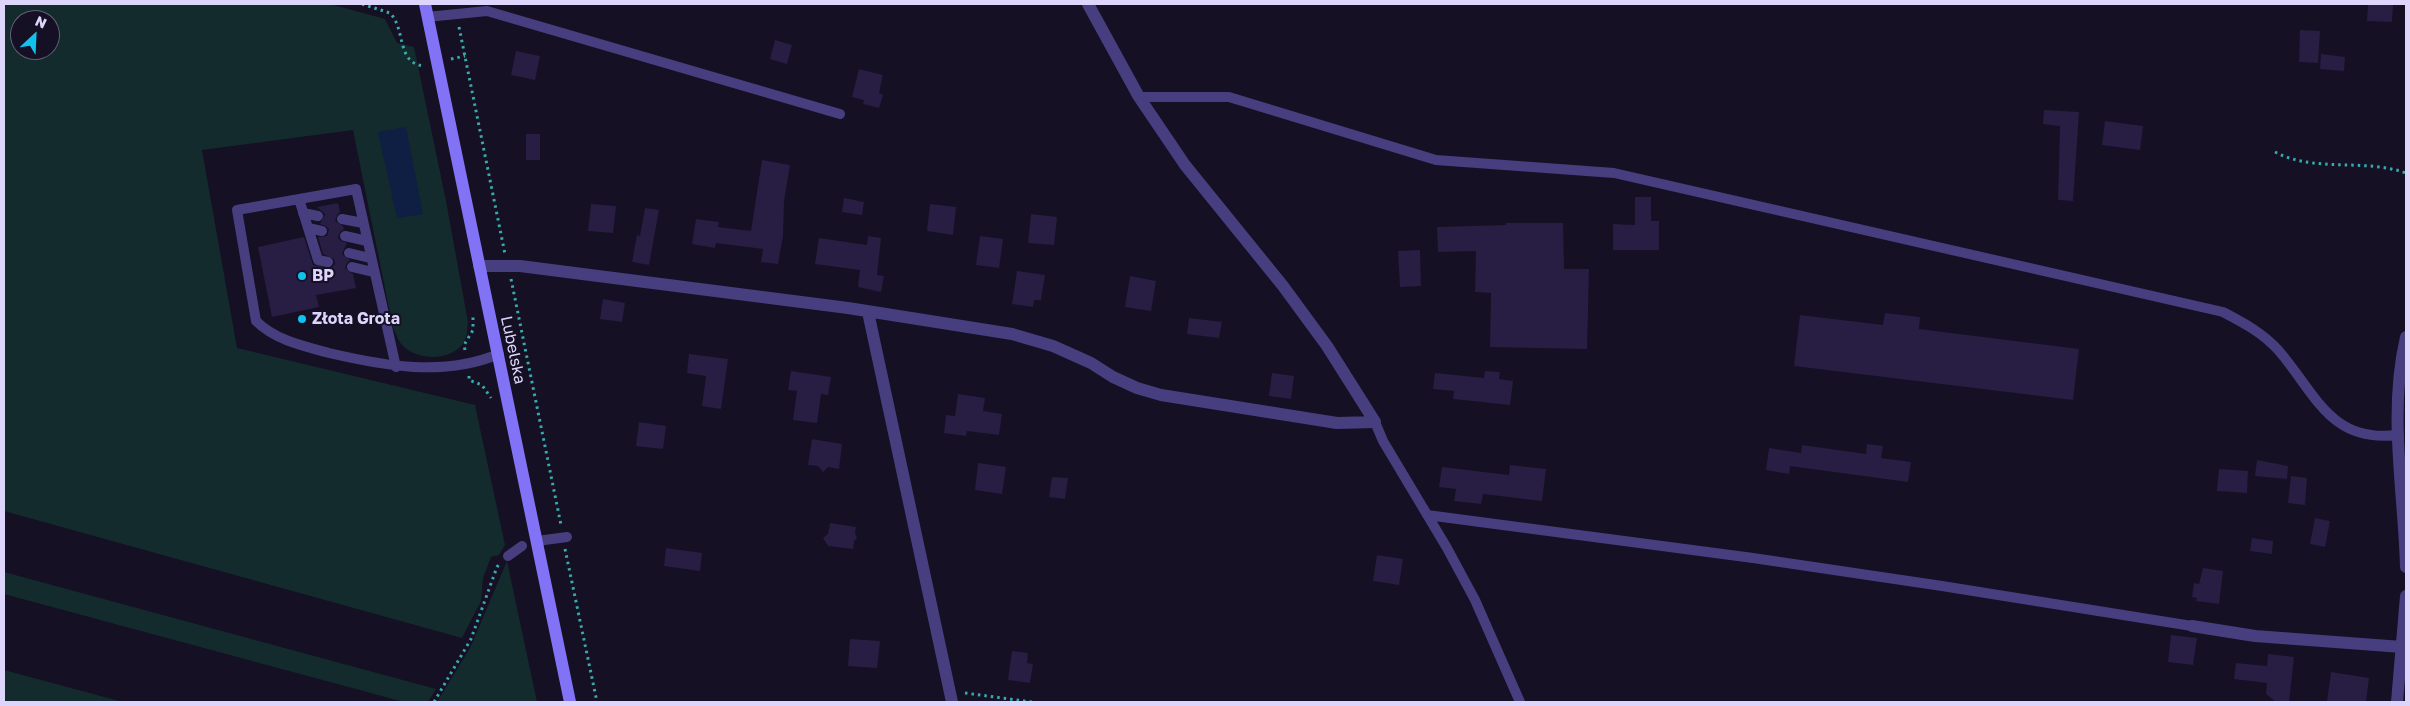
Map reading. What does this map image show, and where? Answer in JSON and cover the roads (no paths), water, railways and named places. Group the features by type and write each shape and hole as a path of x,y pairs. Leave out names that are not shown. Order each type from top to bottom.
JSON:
{"main road":[{"name":"Lubelska","path":"424,4 499,354 570,702"}],"street":[{"path":"1088,4 1139,97 1185,165 1283,286 1322,339 1375,422"},
{"path":"479,266 508,265 868,312 1012,334 1053,346 1092,362 1113,377 1137,388 1161,395 1337,423 1375,422"},
{"path":"868,312 951,696"},
{"path":"2406,338 2398,386 2397,435 2406,566"},
{"path":"2397,702 2406,596"},
{"path":"2192,626 2255,636 2402,647"}],"lane":[{"path":"428,17 487,11 840,114"},
{"path":"1139,97 1229,97 1436,160 1614,172 2223,312 2252,326 2279,351 2332,418 2353,432 2377,438 2397,435"},
{"path":"396,367 356,189 237,210 256,321 268,333 306,347 396,367 420,368 456,365 486,360 499,354"},
{"path":"298,199 318,260 328,262"},
{"path":"303,213 318,216"},
{"path":"342,220 363,223"},
{"path":"308,228 322,231"},
{"path":"345,236 367,241"},
{"path":"313,245 325,248"},
{"path":"349,253 370,258"},
{"path":"352,267 374,272"},
{"path":"1375,422 1383,441 1447,548 1475,600 1520,702"},
{"path":"1427,516 1754,558 1952,587 2192,626"},
{"path":"537,541 565,538"},
{"path":"508,556 522,546"}],"water":[{"path":"406,127 423,214 397,218 378,132"}],"place":[{"name":"BP","path":"302,276"},
{"name":"Złota Grota","path":"302,319"}]}
